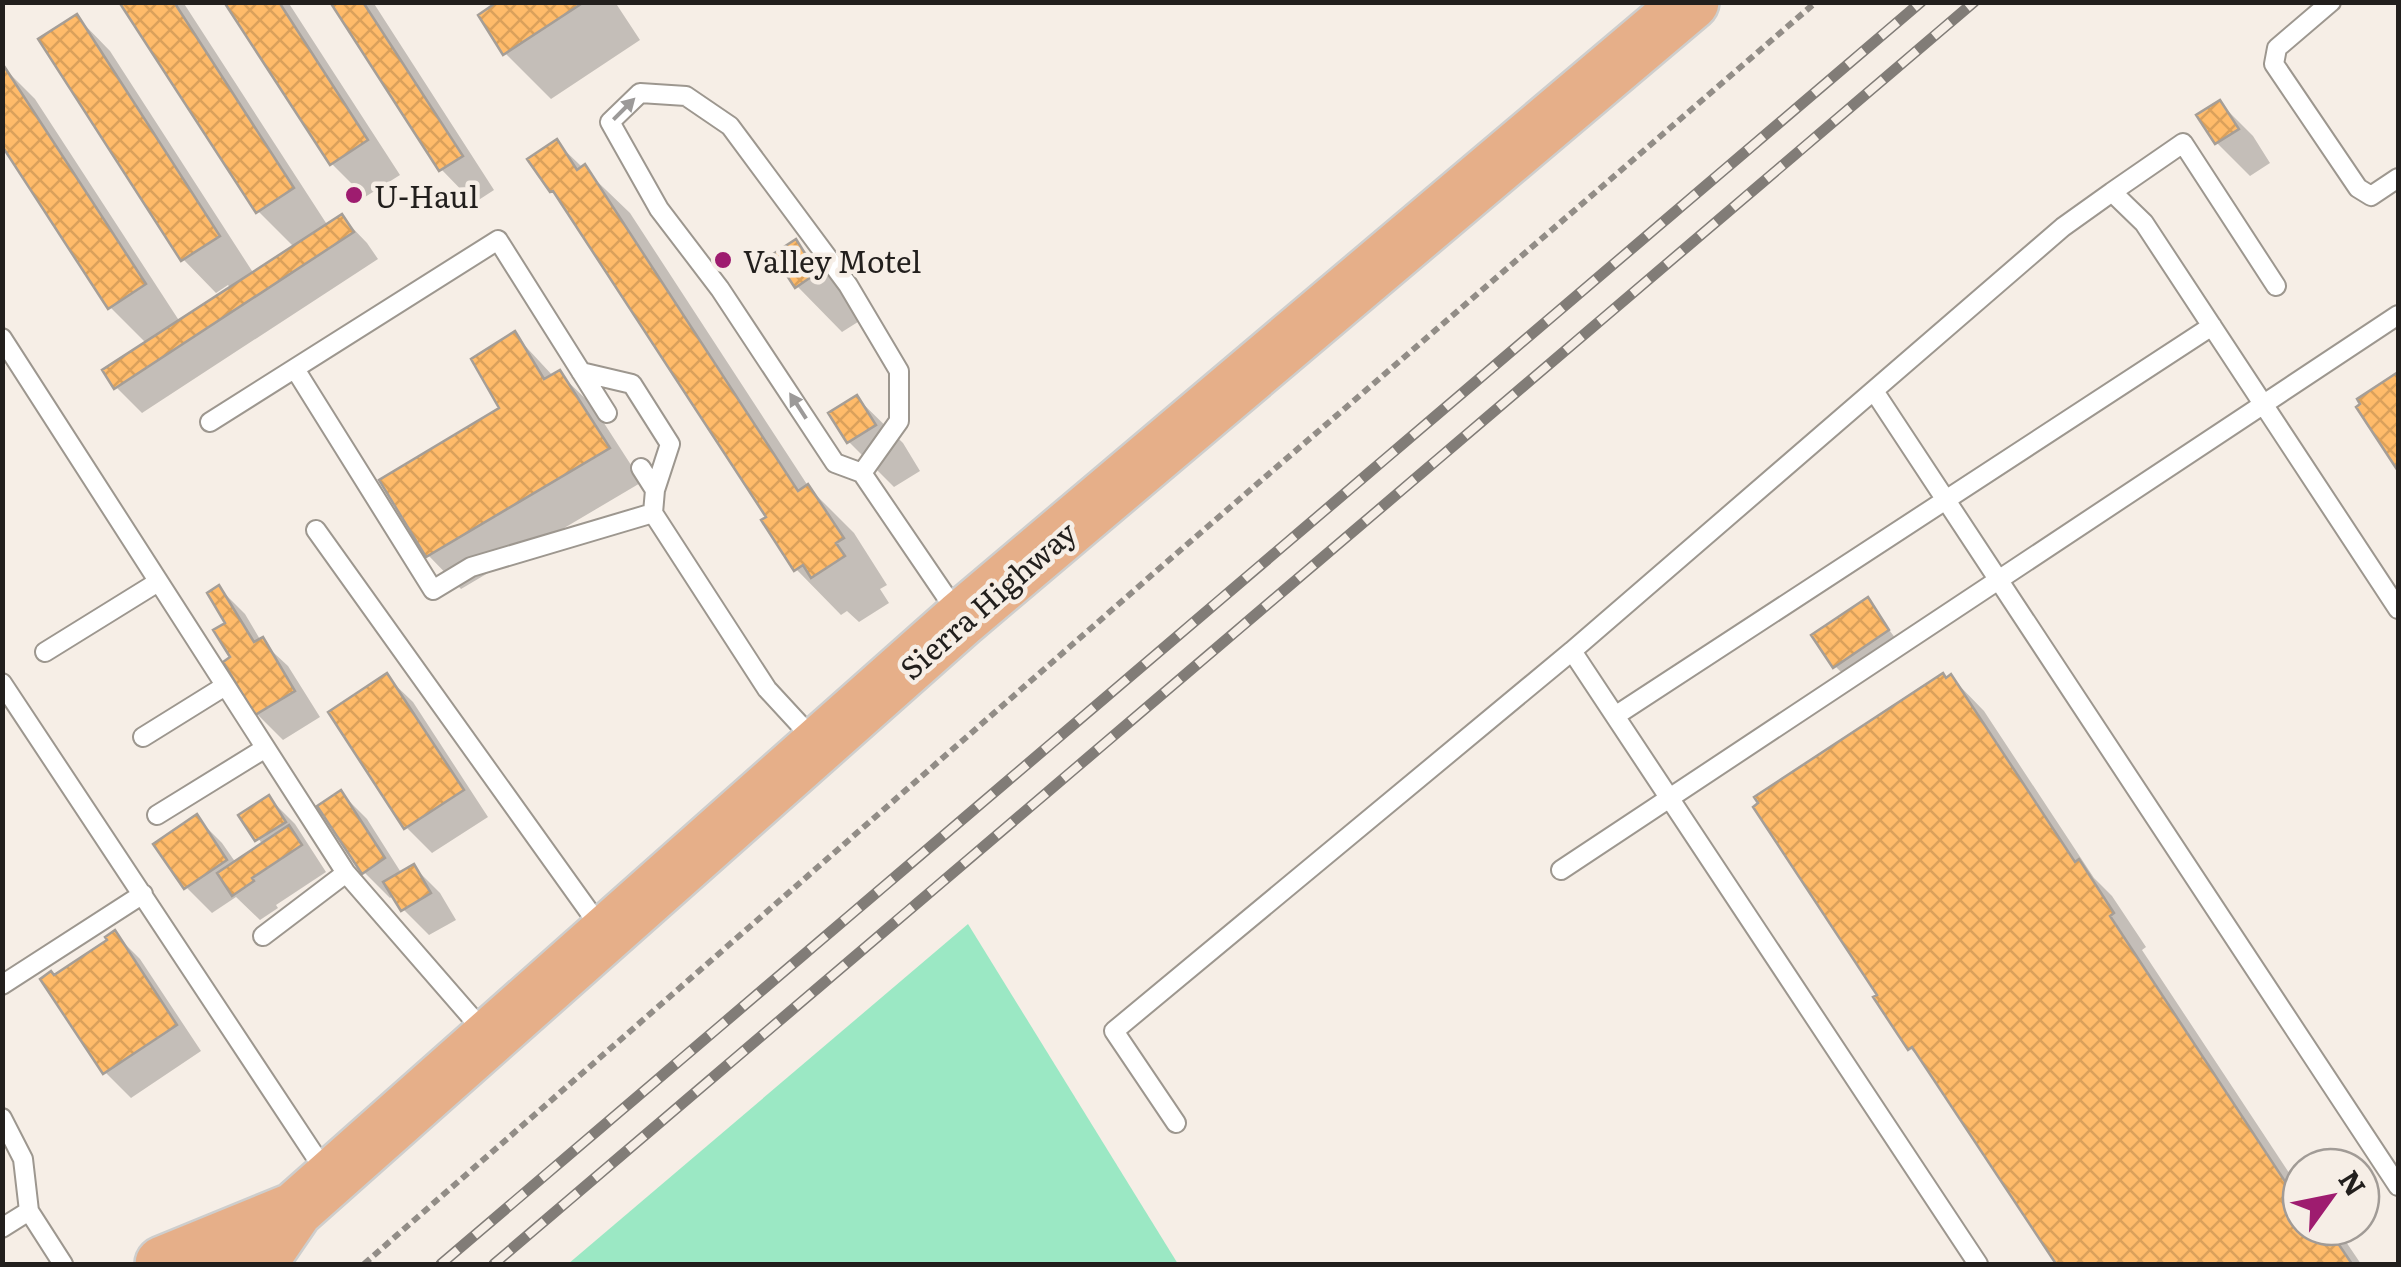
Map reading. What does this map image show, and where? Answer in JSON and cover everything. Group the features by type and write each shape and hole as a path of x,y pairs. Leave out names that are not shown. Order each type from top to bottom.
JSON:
{"main road":[{"name":"Sierra Highway","path":"258,1264 313,1194 961,619 1692,2"},
{"name":"Sierra Highway","path":"163,1264 313,1194"}],"lane":[{"path":"2331,2 2277,48 2274,64 2358,188 2371,196 2398,178"},
{"path":"862,474 899,420 899,371 869,319 730,126 686,96 640,93 610,122 659,208 720,288 835,463 862,474 961,619"},
{"path":"1176,1123 1114,1031 1572,652 2064,227 2183,143 2276,286"},
{"path":"2112,192 2144,223 2398,609"},
{"path":"210,422 498,240 607,413"},
{"path":"1561,870 2398,315"},
{"path":"1616,716 2212,326"},
{"path":"2,338 10,366 158,582 346,872 490,1038"},
{"path":"295,368 433,590 471,567 652,512"},
{"path":"581,372 632,384 670,444 654,490 652,512 767,689 819,746"},
{"path":"1874,391 2398,1186"},
{"path":"641,468 654,490"},
{"path":"316,530 606,935"},
{"path":"45,652 158,582"},
{"path":"1572,652 1978,1264"},
{"path":"2,684 143,894 313,1194"},
{"path":"143,737 225,686"},
{"path":"157,815 264,749"},
{"path":"263,936 346,872"},
{"path":"2,985 143,894"},
{"path":"2,1118 23,1159 29,1211 63,1264"},
{"path":"2,1228 29,1211"}],"path":[{"path":"364,1264 1816,2"}],"green space":[{"path":"968,924 1178,1264 568,1264"}],"building":[{"path":"119,2 174,2 294,188 256,213"},
{"path":"224,2 279,2 368,140 330,165"},
{"path":"330,2 363,2 463,156 439,171"},
{"path":"497,2 584,2 503,55 478,15"},
{"path":"77,14 220,236 181,261 38,39"},
{"path":"2,63 146,284 108,309 2,146"},
{"path":"2220,100 2239,129 2215,144 2196,115"},
{"path":"557,139 577,170 585,164 798,491 808,484 844,538 836,543 845,556 811,578 803,565 794,571 761,520 766,517 553,191 527,159"},
{"path":"342,214 354,232 114,389 102,370"},
{"path":"796,239 817,273 795,288 773,254"},
{"path":"515,331 544,379 560,370 610,448 426,557 379,480 499,408 471,359"},
{"path":"2398,372 2398,471 2356,407 2360,404 2357,399"},
{"path":"857,395 876,425 847,443 828,413"},
{"path":"219,585 254,642 263,637 295,691 255,715 223,662 230,657 213,630 225,623 207,593"},
{"path":"1868,597 1889,630 1833,668 1811,635"},
{"path":"387,673 464,790 404,829 328,712"},
{"path":"1943,673 1946,678 1951,674 2075,862 2079,859 2114,913 2110,916 2281,1175 2281,1247 2341,1247 2352,1264 2056,1264 1912,1047 1908,1050 1873,997 1877,995 1753,807 1758,803 1754,797"},
{"path":"341,790 385,858 362,874 317,806"},
{"path":"269,795 286,822 255,841 238,815"},
{"path":"197,814 227,860 184,889 153,844"},
{"path":"289,825 302,845 232,896 217,873"},
{"path":"414,864 431,893 401,911 383,882"},
{"path":"115,930 177,1025 103,1074 40,979 51,971 54,975 107,940 105,937"}],"railway":[{"path":"441,1264 1921,2"},
{"path":"494,1264 1974,2"}],"place":[{"name":"U-Haul","path":"354,195"},
{"name":"Valley Motel","path":"723,260"}]}
